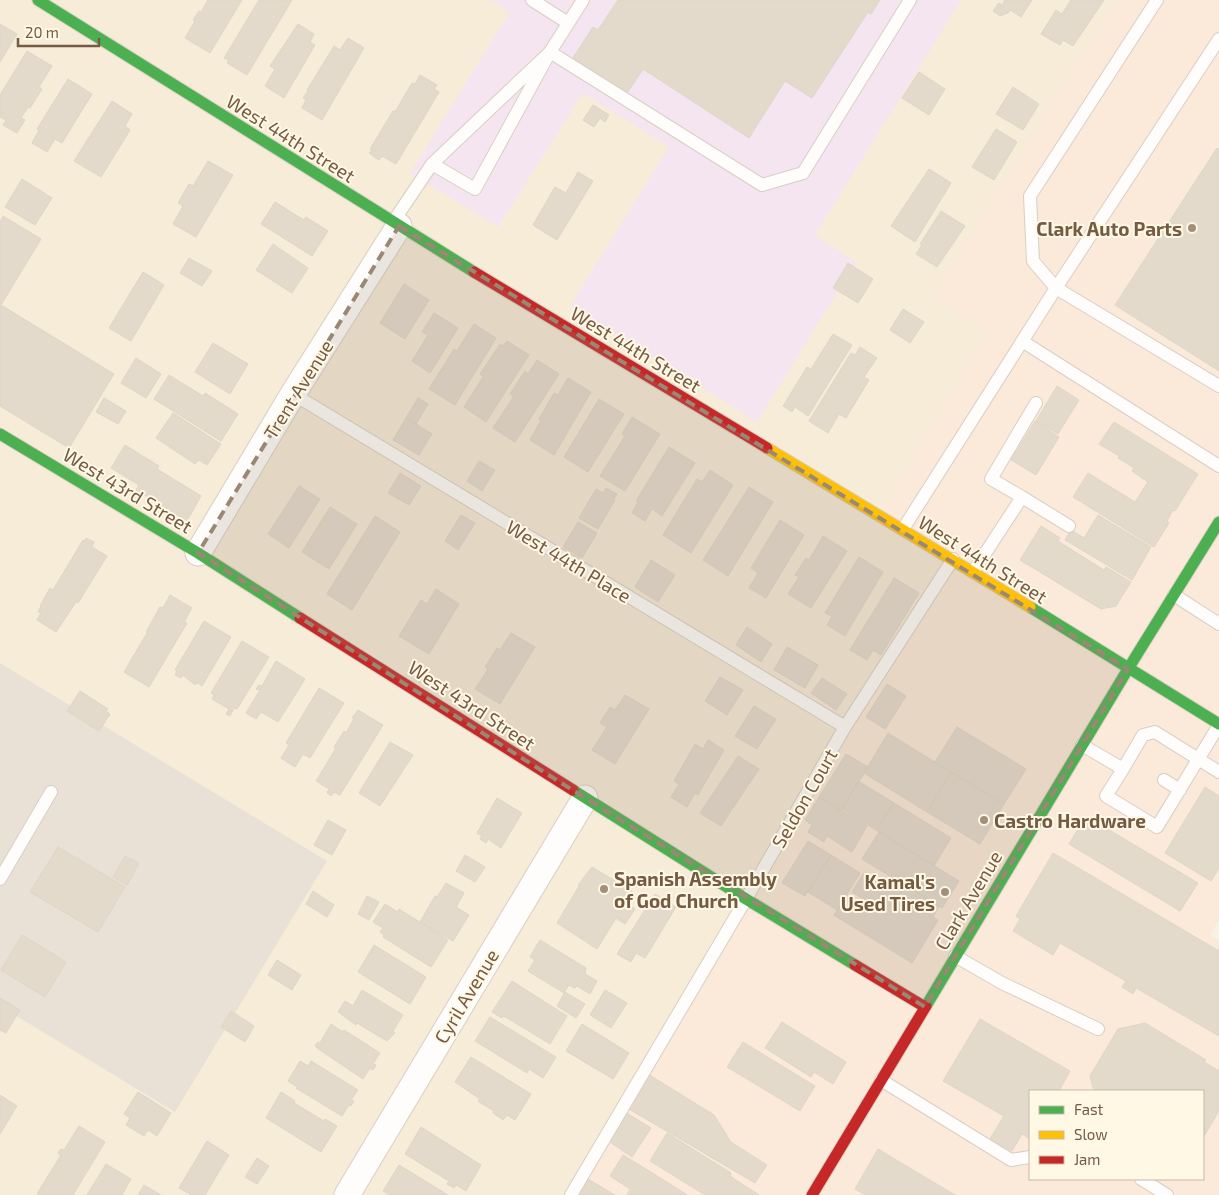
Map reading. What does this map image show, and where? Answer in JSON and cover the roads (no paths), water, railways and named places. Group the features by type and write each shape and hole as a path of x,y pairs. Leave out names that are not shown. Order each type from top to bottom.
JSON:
{"street":[{"name":"West 44th Street","path":"38,0 396,224 953,559 1219,725"},
{"name":"Trent Avenue","path":"198,553 396,224"},
{"name":"West 43rd Street","path":"0,434 198,553 746,899 925,1006"},
{"name":"Clark Avenue","path":"812,1195 954,956 1219,522"},
{"name":"Cyril Avenue","path":"347,1195 585,798"}],"lane":[{"path":"532,0 568,23"},
{"path":"432,164 475,189 550,52 583,0"},
{"path":"550,52 762,185 803,173 910,0"},
{"path":"1157,0 1030,196 1033,261 1056,288 1219,386"},
{"path":"903,529 1056,288 1219,39"},
{"path":"396,224 432,164 550,52"},
{"path":"1022,341 1219,466"},
{"name":"West 44th Place","path":"294,394 844,728"},
{"path":"1036,403 991,479 1069,526"},
{"path":"973,572 1022,497"},
{"name":"Seldon Court","path":"571,1195 746,899 844,728 953,559"},
{"path":"1174,595 1219,624"},
{"path":"1219,725 1199,759 1157,827 1106,796 1143,735 1156,732 1199,759 1219,772"},
{"path":"1082,746 1126,764 1140,766"},
{"path":"1164,780 1180,790"},
{"path":"0,879 51,792"},
{"path":"954,956 1002,983 1098,1029"},
{"path":"881,1080 1011,1160 1029,1157"},
{"path":"1143,1180 1167,1195"}],"place":[{"name":"Clark Auto Parts","path":"1192,228"},
{"name":"Castro Hardware","path":"984,820"},
{"name":"Spanish Assembly of God Church","path":"604,889"},
{"name":"Kamal's Used Tires","path":"945,892"}]}
